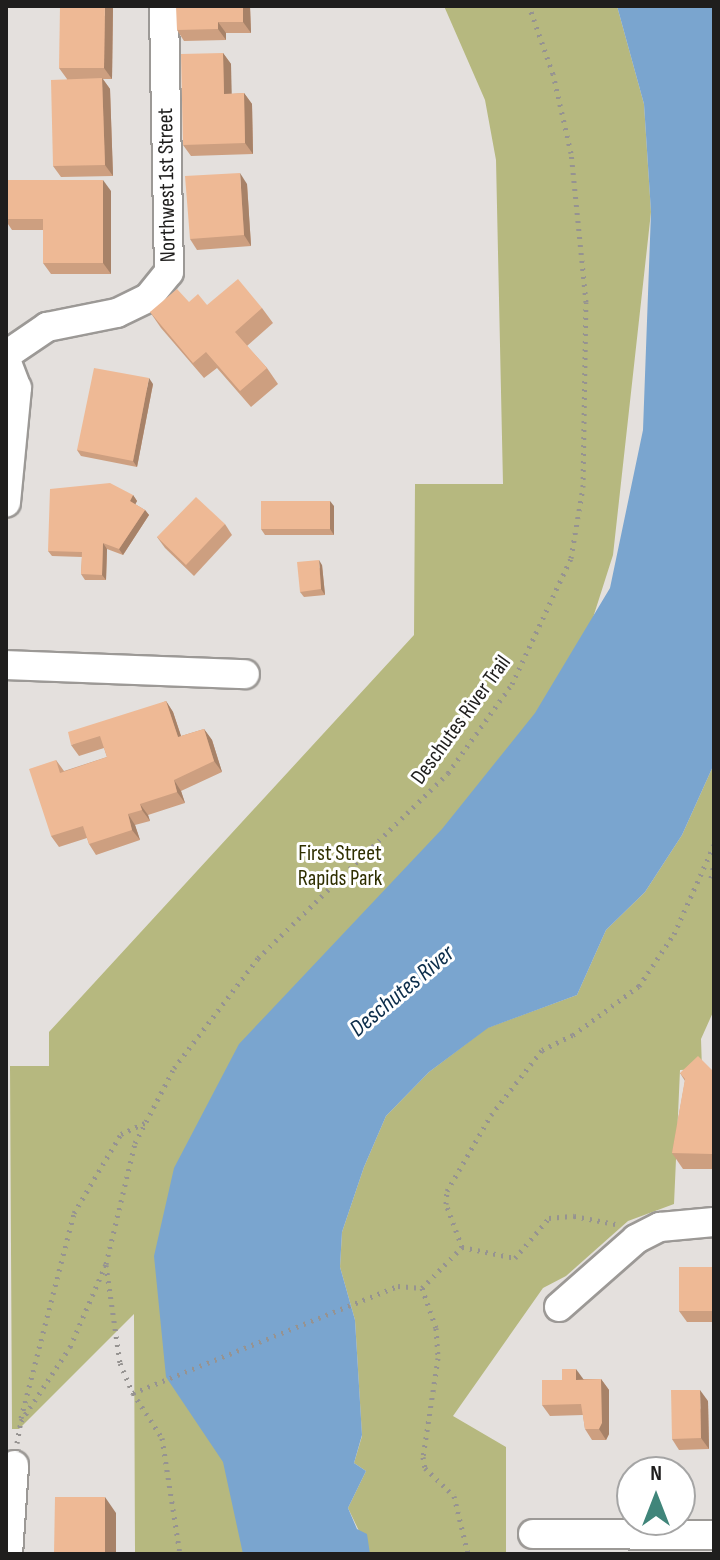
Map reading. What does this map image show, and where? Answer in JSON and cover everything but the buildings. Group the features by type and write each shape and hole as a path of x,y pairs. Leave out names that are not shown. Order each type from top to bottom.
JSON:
{"street":[{"name":"Northwest 1st Street","path":"6,502 17,388 6,357 47,327 117,313 148,298 169,272 164,6"},
{"path":"6,665 245,674"},
{"path":"559,1307 636,1239 660,1227 714,1222"},
{"path":"8,1554 14,1465"},
{"path":"533,1534 714,1535"}],"path":[{"name":"Deschutes River Trail","path":"14,1465 21,1421 70,1347 106,1264 116,1206 146,1122 174,1068 258,958 448,773 512,684 571,558 583,487 586,302 571,153 553,74 529,6"},
{"path":"462,1247 446,1204 447,1191 491,1115 542,1050 604,1014 639,986 674,934 714,845"},
{"path":"711,878 714,864"},
{"path":"21,1421 74,1213 121,1134 146,1122"},
{"path":"462,1247 515,1258 549,1218 574,1216 603,1219 636,1239"},
{"path":"422,1288 462,1247"},
{"name":"Deschutes River Trail","path":"106,1264 120,1363 133,1393 162,1438 180,1554"},
{"path":"133,1393 383,1292 407,1285 422,1288"},
{"path":"422,1288 433,1316 438,1358 423,1457 425,1468 454,1496 468,1554"}],"green space":[{"name":"First Street Rapids Park","path":"444,6 617,6 644,104 651,212 613,555 591,624 428,920 250,1554 135,1554 134,1314 19,1429 12,1429 10,1066 49,1066 49,1032 414,635 415,484 503,484 496,160 485,100"},
{"path":"714,764 714,1010 701,1039 702,1069 680,1070 674,1204 628,1221 566,1276 543,1288 453,1416 506,1447 506,1554 370,1554 348,1508 366,1471 354,1463 362,1436 355,1320 340,1267 342,1232 364,1167 386,1116 429,1072 487,1028 577,995 606,930 645,892 682,835"}],"water":[{"name":"Deschutes River","path":"617,6 714,6 714,764 682,835 645,892 606,930 577,995 488,1028 429,1072 386,1116 364,1167 342,1232 340,1267 355,1320 362,1435 354,1463 366,1471 348,1508 357,1529 367,1534 370,1554 243,1554 223,1462 166,1377 154,1256 174,1168 239,1044 442,829 535,713 610,588 643,430 651,212 644,104"}]}
